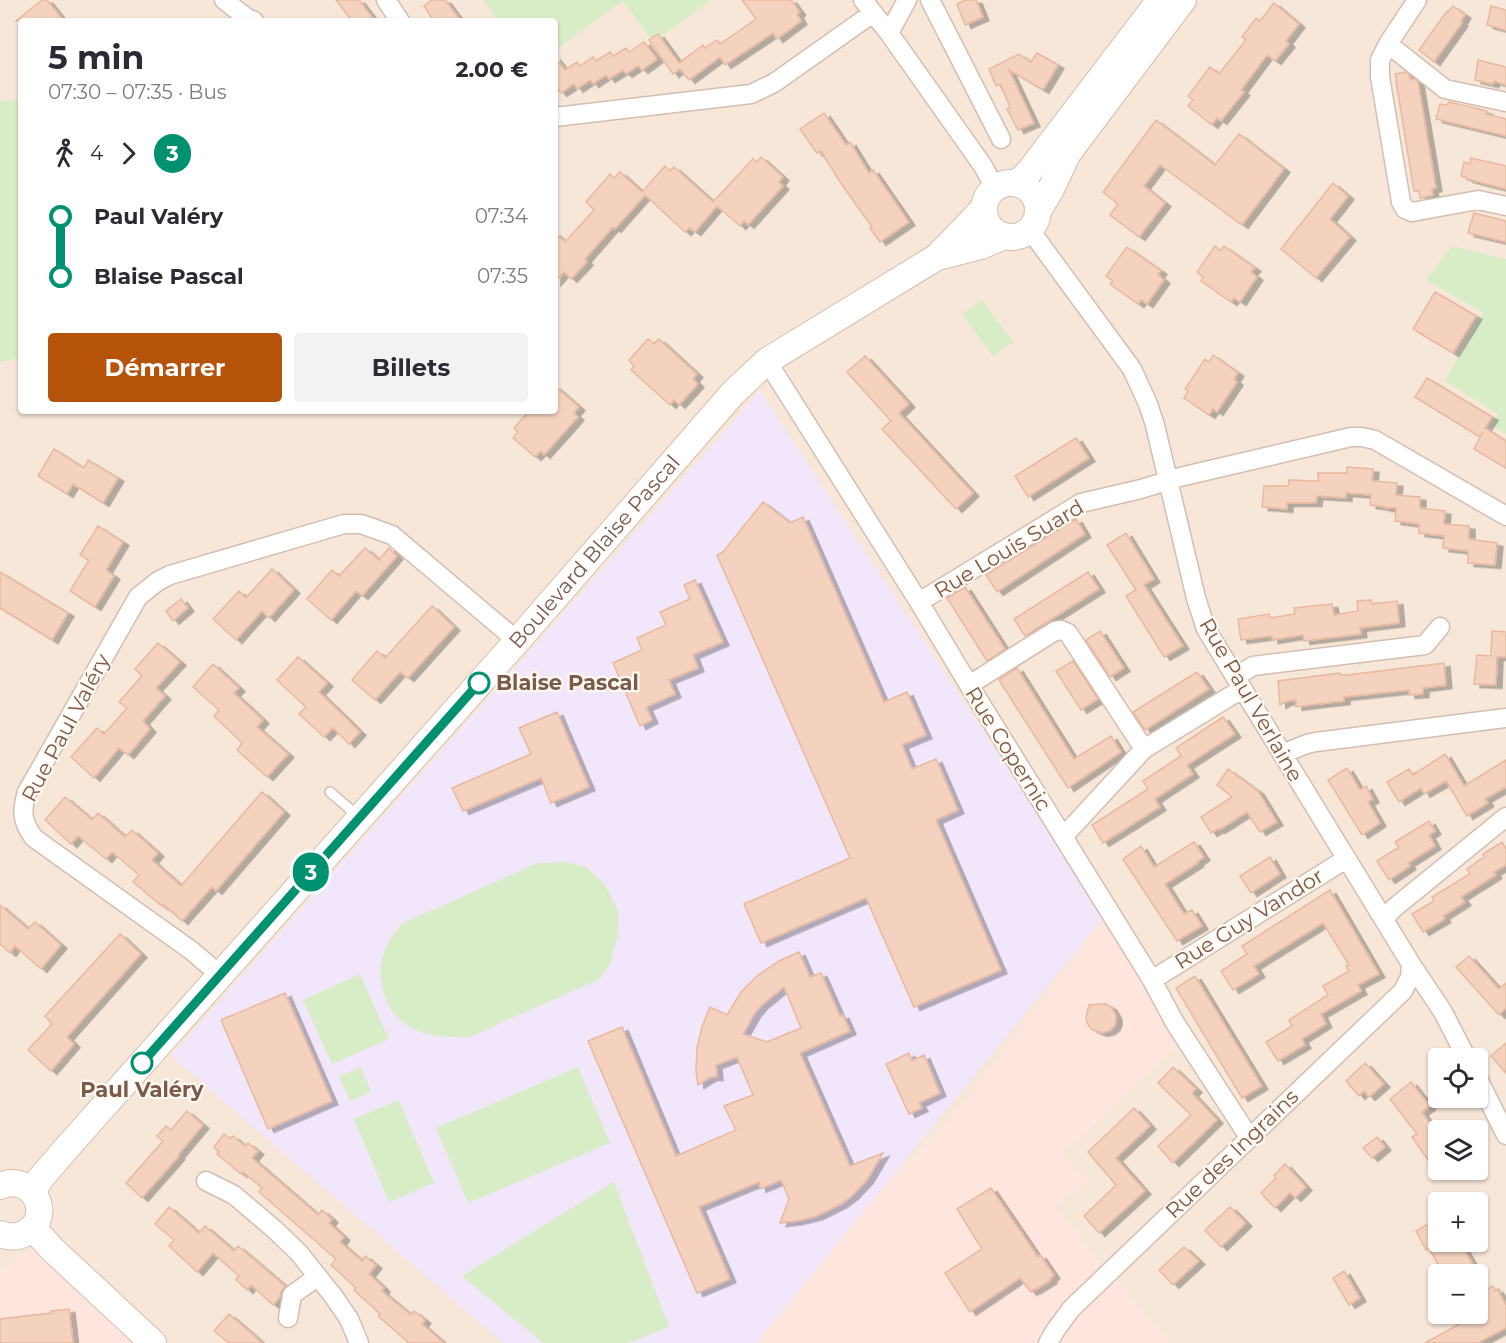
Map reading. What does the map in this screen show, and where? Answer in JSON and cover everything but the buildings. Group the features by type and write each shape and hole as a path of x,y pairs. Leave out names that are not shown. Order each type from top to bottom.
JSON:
{"street":[{"path":"224,0 246,18"},
{"path":"386,0 398,18"},
{"path":"889,33 907,0"},
{"path":"930,0 1001,139"},
{"name":"Boulevard Blaise Pascal","path":"33,1192 40,1179 64,1151 518,640 733,393 767,361 937,257 999,193 1036,163 1160,0"},
{"path":"1034,220 1068,153 1183,0"},
{"path":"1417,0 1380,60 1380,77 1401,202 1405,209 1412,212 1478,200 1506,206"},
{"path":"558,117 751,94 774,83 868,6 983,166 999,193"},
{"path":"1388,44 1445,89 1506,102"},
{"path":"999,193 1031,191 1036,197 1034,220"},
{"path":"999,193 984,216 992,230 1004,236"},
{"name":"Boulevard Blaise Pascal","path":"937,257 981,246 1004,236 1013,238 1021,236 1034,220"},
{"name":"Rue Paul Verlaine","path":"1034,220 1132,369 1148,404 1169,480 1200,614 1206,629 1410,964 1443,1012 1461,1048"},
{"name":"Rue Copernic","path":"767,361 1152,980 1175,1023 1249,1137"},
{"name":"Rue Louis Suard","path":"919,602 1081,503 1351,437 1375,440 1506,516"},
{"name":"Rue Paul Valéry","path":"220,975 192,951 34,838 24,821 22,807 27,792 138,597 158,581 170,575 344,524 361,524 392,535 518,640"},
{"path":"1063,837 1144,749 1238,683 1253,666 1425,645 1440,627"},
{"path":"969,685 1055,631 1061,630 1068,633 1144,749"},
{"path":"1282,754 1316,742 1506,718"},
{"path":"1384,919 1394,908 1506,817"},
{"name":"Rue Guy Vandor","path":"1152,980 1346,859"},
{"name":"Rue des Ingrains","path":"1048,1343 1071,1309 1403,991 1410,977 1410,964"},
{"path":"1488,1099 1506,1134"},
{"path":"206,1180 234,1195 299,1253 349,1319 359,1343"},
{"path":"0,1186 6,1183 25,1186 33,1192 40,1210 33,1228 26,1233 10,1237 0,1234"},
{"path":"33,1228 52,1249 153,1343"},
{"path":"288,1318 292,1295 317,1277"}],"lane":[{"path":"330,792 359,817"}],"shaded area":[{"path":"0,0 1506,0 1506,1343 1170,1343 1056,1209 1062,1155 1177,1044 945,1125 878,1191 755,1343 142,1343 36,1247 0,1269"},
{"path":"760,391 1105,916 756,1343 503,1343 171,1056"},
{"path":"1105,916 1177,1044 1063,1155 1087,1181 1056,1209 1170,1343 755,1343 878,1191 945,1125"},
{"path":"36,1247 142,1343 0,1343 0,1269"}],"green space":[{"path":"483,0 711,0 653,42 623,1 558,48 558,18 496,18"},
{"path":"18,99 18,359 0,362 0,102"},
{"path":"1452,246 1506,259 1506,434 1492,426 1498,414 1445,381 1483,313 1426,280"},
{"path":"982,300 1013,342 993,356 962,314"},
{"path":"567,862 586,867 605,885 619,912 617,938 611,962 600,979 483,1032 467,1037 444,1037 423,1033 405,1023 390,1008 382,986 382,958 389,941 401,924 538,863"},
{"path":"360,974 389,1039 332,1064 303,1000"},
{"path":"361,1067 371,1092 350,1101 339,1076"},
{"path":"578,1067 610,1143 468,1203 436,1128"},
{"path":"399,1100 434,1183 389,1202 354,1119"},
{"path":"614,1182 669,1327 628,1343 543,1343 462,1276"}],"bus line":[{"name":"3","path":"142,1063 479,683"}],"place":[{"name":"Blaise Pascal","path":"479,683"},
{"name":"Paul Valéry","path":"142,1063"}]}
